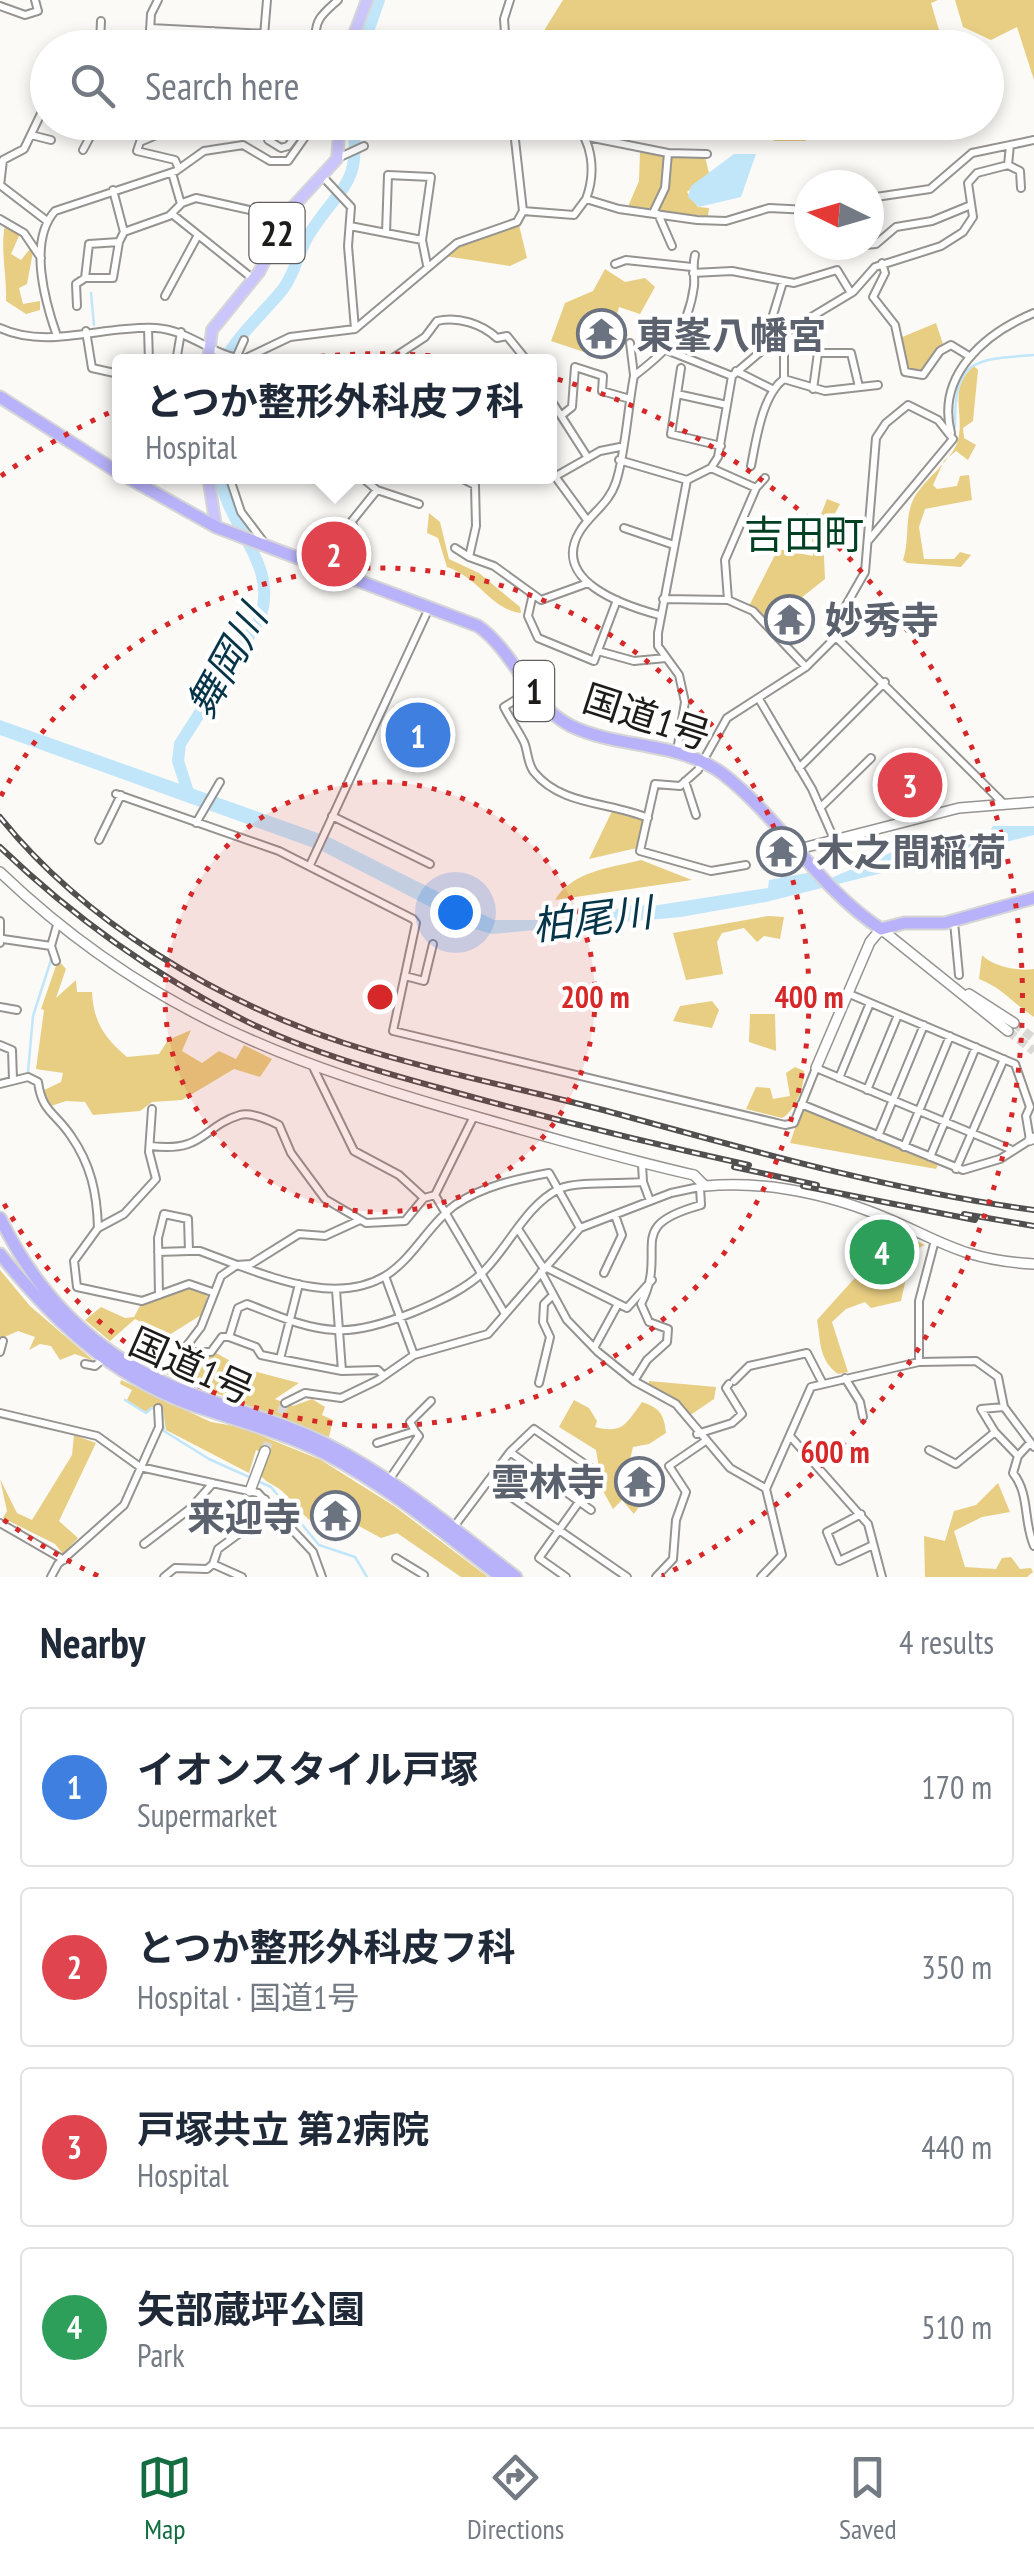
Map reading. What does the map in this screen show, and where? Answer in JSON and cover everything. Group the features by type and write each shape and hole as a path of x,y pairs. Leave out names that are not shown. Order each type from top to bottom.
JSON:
{"highway":[{"name":"国道1号","path":"0,397 112,468"},
{"name":"国道1号","path":"140,484 216,527 430,605 494,637 554,716 569,725 701,761 735,785 832,891 881,929"},
{"path":"881,929 904,922 954,921 1034,898"},
{"name":"国道1号","path":"0,1218 43,1290 100,1345 168,1384 317,1440 389,1482 516,1577"},
{"path":"0,1241 25,1283"},
{"path":"0,1254 25,1283"},
{"name":"国道1号","path":"25,1283 54,1317 103,1359 172,1397 325,1454 407,1505 501,1577"}],"main road":[{"path":"355,30 366,0"},
{"name":"22","path":"208,354 212,330 254,279 285,218 324,178 337,158 338,140"},
{"path":"209,484 216,527"}],"street":[{"path":"0,6 24,15 38,11 34,0"},
{"path":"158,0 150,28 191,30"},
{"path":"266,30 267,0"},
{"path":"315,30 322,14 338,0"},
{"path":"505,30 510,0"},
{"path":"101,21 101,30"},
{"path":"30,137 24,149 3,160 0,185 47,221"},
{"path":"83,150 88,140"},
{"path":"145,140 137,152 176,160 181,204"},
{"path":"268,140 281,148 292,140"},
{"path":"57,336 43,292 42,258 47,221 58,210 175,171 204,150 243,145 270,160 288,161 304,140"},
{"path":"256,354 290,337 355,329 381,311 427,265 468,238 510,227 523,211 515,140"},
{"path":"523,211 574,215 586,198 590,182 588,140"},
{"path":"599,140 668,153 708,154"},
{"path":"884,196 930,189 966,156 1034,140"},
{"path":"1008,164 1010,144"},
{"path":"337,158 362,147"},
{"path":"668,153 665,188 656,213 672,246"},
{"path":"620,460 687,480 711,468 722,446 734,374 776,340 851,293 882,263 930,250 958,236 973,217 965,190 972,178 1008,164 1020,170 1021,188"},
{"path":"386,233 388,175 431,178 422,240 427,265"},
{"path":"324,178 351,206 355,329"},
{"path":"77,306 76,284 85,278 113,278 124,232 114,190"},
{"path":"586,198 619,209 726,221 769,208 794,209"},
{"path":"124,232 172,214 181,204 211,200 285,218"},
{"path":"884,237 896,227 932,220 971,205"},
{"path":"172,214 254,279"},
{"path":"0,219 24,232 42,258"},
{"path":"350,226 422,240"},
{"path":"165,296 198,235"},
{"path":"85,278 89,244 119,242"},
{"path":"634,376 669,350 689,306 695,254"},
{"path":"615,264 626,260 693,270 732,271 783,282 804,282 837,270 851,293"},
{"path":"882,263 884,273 873,297 895,325 905,372 923,374 951,345 969,356"},
{"path":"751,466 774,390 784,379 784,348 776,340 773,314 783,282"},
{"path":"867,542 953,439 948,402 954,380 969,356 1010,324 1034,312"},
{"path":"399,354 425,337 437,321 454,318 487,329 497,338 508,336 522,354"},
{"path":"0,328 24,338 148,328 181,332 227,354"},
{"path":"148,328 149,354"},
{"path":"86,331 92,368 112,372"},
{"path":"177,354 181,332"},
{"path":"237,354 244,340"},
{"path":"630,343 634,376 620,460 610,494 577,534 571,561 588,583 617,600 659,615"},
{"path":"669,350 774,390"},
{"path":"812,389 818,353 851,353 859,387"},
{"path":"562,415 572,407 575,367 603,376 602,391 630,399"},
{"path":"681,368 671,434 722,446"},
{"path":"784,379 812,389 878,384"},
{"path":"677,394 727,405"},
{"path":"746,865 712,871 640,851 656,784 670,787 686,781 728,718 806,667 836,637 845,607 866,572 873,450 886,423 908,405 938,420 953,439"},
{"path":"557,408 588,458"},
{"path":"557,475 588,458 620,447"},
{"path":"711,468 756,488"},
{"path":"557,477 587,520"},
{"path":"728,600 725,560 756,488 765,478"},
{"path":"676,753 685,702 679,675 658,646 659,615 687,480"},
{"path":"232,484 241,512 261,545"},
{"path":"370,484 419,504"},
{"path":"470,557 476,526 473,484"},
{"path":"360,579 361,563 352,521 378,490"},
{"path":"624,528 671,544"},
{"path":"455,548 494,566 532,598 541,600 588,583"},
{"path":"532,598 528,616 538,638 594,661 617,600"},
{"path":"663,599 728,600 757,614 806,667"},
{"path":"312,861 430,605"},
{"path":"836,637 1002,802"},
{"path":"598,650 634,662 666,658"},
{"path":"799,768 885,682"},
{"path":"533,689 504,708 525,744 531,769 551,788 593,806 615,804 648,818"},
{"path":"759,699 835,840"},
{"path":"820,808 872,758"},
{"path":"686,781 696,815"},
{"path":"196,823 220,782"},
{"path":"99,840 118,794 312,861 413,919 416,923 393,1031 785,1125 794,1123 847,993 870,942 881,929 1011,1027"},
{"path":"798,853 959,808 1034,802"},
{"path":"332,816 430,864"},
{"path":"0,872 57,925 175,1004 314,1068 642,1164 694,1175 703,1186 702,1205 670,1214 654,1228 650,1240 652,1280 640,1304 650,1322 668,1329 667,1342 646,1360 634,1381"},
{"path":"0,921 1,941 51,946"},
{"path":"954,921 959,975"},
{"path":"56,961 51,946 57,925"},
{"path":"405,976 424,981 433,944"},
{"path":"801,1104 963,1170 1000,1158 1032,1139 1026,1116 1030,1106 1015,1064 847,993"},
{"path":"838,1078 870,1003"},
{"path":"0,1007 18,1010"},
{"path":"867,1090 898,1014"},
{"path":"878,1136 924,1025"},
{"path":"904,1146 950,1036"},
{"path":"0,1045 12,1050 13,1080"},
{"path":"930,1157 976,1047"},
{"path":"956,1168 1004,1059"},
{"path":"314,1068 354,1151 399,1175 424,1198"},
{"path":"816,1068 1010,1149"},
{"path":"0,1084 30,1077 38,1082 39,1100 81,1152 93,1180 98,1228"},
{"path":"152,1109 150,1146 156,1179 124,1214 98,1228 74,1261 77,1288 142,1301 189,1284 212,1292"},
{"path":"150,1146 189,1145 240,1115 270,1121 284,1131 291,1153 325,1199 360,1220 376,1224 405,1221 424,1198 435,1195 474,1116"},
{"path":"642,1164 650,1201"},
{"path":"158,1252 200,1251 300,1284 336,1290 385,1276 445,1214 481,1191 549,1173 580,1228"},
{"path":"230,1336 238,1308 247,1304 290,1321 339,1331 400,1316 450,1295 481,1274 518,1229 560,1188 643,1182"},
{"path":"285,1403 305,1392 340,1398 384,1376 414,1355 483,1336 506,1315 580,1228 703,1186 774,1186 864,1209 934,1244 988,1261 1034,1264"},
{"path":"435,1195 506,1315"},
{"path":"159,1295 158,1252 164,1214 188,1219 190,1252"},
{"path":"604,1273 622,1235 614,1215"},
{"path":"168,1369 208,1313 212,1292 221,1276 237,1265 261,1262 273,1249 299,1234 325,1236 360,1220"},
{"path":"518,1229 543,1269 552,1296 567,1320 634,1381 676,1404 697,1434 732,1470 766,1489"},
{"path":"920,1362 920,1290 934,1244"},
{"path":"543,1269 632,1307 642,1286 652,1280"},
{"path":"385,1276 414,1355"},
{"path":"280,1359 300,1284"},
{"path":"336,1290 342,1371"},
{"path":"538,1384 550,1337 543,1322 544,1304 552,1296"},
{"path":"594,1348 618,1304"},
{"path":"182,1352 211,1352 222,1337 230,1336 256,1346 261,1355 342,1371 378,1370 384,1376"},
{"path":"0,1352 3,1341"},
{"path":"749,1366 807,1353 822,1382"},
{"path":"697,1434 732,1424 742,1414 726,1388 756,1354"},
{"path":"85,1364 95,1366 103,1359"},
{"path":"761,1577 782,1555 766,1489 811,1387 920,1362 982,1364 998,1376 1004,1407 1032,1445 1018,1456 1012,1473 1023,1486 1026,1525 1034,1546"},
{"path":"845,1378 860,1402 863,1418"},
{"path":"389,1482 419,1436 410,1422 431,1402"},
{"path":"1004,1407 981,1409 995,1432 1018,1456"},
{"path":"51,1577 124,1505 159,1427 158,1408"},
{"path":"0,1414 97,1436 140,1467 250,1491 264,1499 313,1552 322,1577"},
{"path":"453,1529 510,1452 534,1429 592,1469 594,1482 538,1558 566,1577"},
{"path":"378,1443 415,1431"},
{"path":"929,1450 956,1464 995,1432"},
{"path":"790,1436 862,1514 882,1575 873,1577"},
{"path":"656,1577 674,1559 676,1520 686,1492 669,1466 704,1442"},
{"path":"250,1491 265,1451"},
{"path":"510,1452 591,1510"},
{"path":"488,1481 627,1577"},
{"path":"144,1544 191,1508 213,1483"},
{"path":"164,1577 175,1568 208,1569 218,1549 248,1527 264,1499"},
{"path":"862,1514 826,1532 839,1561 874,1545"},
{"path":"0,1522 64,1560"},
{"path":"396,1558 425,1576"},
{"path":"213,1564 242,1577"}],"shaded area":[{"path":"563,0 938,0 931,3 939,30 545,29"},
{"path":"955,0 1034,0 1034,80 1017,27 1004,34 1004,30 963,27"},
{"path":"640,152 666,155 662,190 653,208 627,209 639,181"},
{"path":"670,155 705,157 709,173 687,192 698,207 709,208 708,216 659,212"},
{"path":"5,225 16,226 19,236 11,254 21,260 29,250 33,252 27,284 19,288 23,304 40,301 40,310 26,314 6,301"},
{"path":"519,225 527,258 510,266 445,256 468,241"},
{"path":"605,269 625,282 645,278 655,287 640,314 619,307 615,321 628,335 620,351 610,351 607,359 596,357 610,323 601,317 587,320 582,332 596,342 590,354 551,341 565,303 593,291"},
{"path":"936,323 943,344 921,372 908,371 900,338"},
{"path":"974,366 978,370 973,421 963,428 964,438 976,445 968,460 956,451 948,457 960,430 961,383"},
{"path":"942,464 933,485 937,489 957,486 960,476 969,475 972,500 925,509 919,527 924,559 954,559 960,552 971,555 961,567 907,563 903,560 911,505"},
{"path":"827,499 840,504 823,536 825,579 777,617 791,638 786,642 749,606 778,549 813,556 812,538"},
{"path":"429,513 440,522 449,559 479,573 520,607 521,613 501,606 469,579 447,567 438,538 427,533"},
{"path":"614,807 646,820 637,848 589,859"},
{"path":"641,860 692,880 555,900 562,890 582,877"},
{"path":"768,916 784,917 780,939 764,936 757,942 744,928 722,933 717,942 723,974 686,980 673,933"},
{"path":"982,955 1005,967 1034,969 1034,1017 979,979"},
{"path":"58,960 66,969 56,998 76,980 77,992 92,992 102,1029 127,1057 159,1054 168,1040 191,1030 182,1051 202,1063 219,1051 236,1059 244,1045 272,1059 260,1077 234,1069 182,1100 152,1102 140,1111 93,1115 85,1102 66,1101 48,1107 40,1092 61,1082 63,1073 36,1069 44,1010 41,1009"},
{"path":"712,1001 719,1010 712,1028 673,1021 680,1006"},
{"path":"750,1014 775,1014 776,1051 749,1042"},
{"path":"795,1067 804,1071 803,1084 787,1115 782,1118 746,1109 756,1087 770,1088 773,1099 790,1096 786,1073"},
{"path":"802,1108 938,1164 936,1169 790,1143"},
{"path":"888,1227 925,1245 907,1253 911,1256 901,1301 871,1308 865,1302 846,1309 832,1322 848,1372 838,1374 824,1356 817,1320 862,1270 857,1238"},
{"path":"0,1270 30,1306 94,1361 75,1354 60,1360 51,1346 40,1344 29,1350 35,1337 18,1331 0,1339"},
{"path":"189,1287 207,1293 206,1312 161,1340 153,1353 160,1361 158,1369 177,1370 184,1356 216,1353 245,1369 299,1383 275,1399 293,1406 312,1399 325,1407 322,1415 333,1420 329,1437 153,1369 138,1360 152,1328 135,1319 110,1341 85,1320 101,1307 125,1318 134,1317 141,1304"},
{"path":"121,1380 211,1422 240,1427 321,1460 394,1506 488,1577 461,1577 397,1533 381,1538 346,1519 348,1513 334,1503 329,1503 320,1527 261,1476 269,1455 256,1450 249,1473 166,1430 163,1410 152,1407 146,1412 127,1400 132,1390 120,1384"},
{"path":"649,1381 716,1387 714,1399 689,1416 678,1402 648,1387"},
{"path":"574,1400 589,1408 597,1421 595,1427 604,1429 623,1425 642,1402 662,1416 666,1433 649,1444 633,1447 628,1468 642,1502 634,1514 622,1500 613,1509 603,1491 596,1450 559,1427"},
{"path":"74,1435 96,1443 59,1521 78,1538 63,1554 55,1544 3,1518 7,1511 0,1479 17,1513 32,1520 72,1455"},
{"path":"998,1483 1010,1512 982,1517 954,1531 965,1567 996,1569 1002,1558 1011,1557 1020,1569 1031,1568 1033,1572 1027,1577 925,1577 924,1536 945,1541 954,1511 976,1505"}],"water":[{"path":"734,154 756,154 741,197 699,207 688,197 691,186"},
{"name":"柏尾川","path":"0,720 329,837 494,920 568,920 633,905 652,906 768,888 769,880 823,870 831,878 911,844 987,834 993,826 1034,826 1034,835 766,902 681,917 492,934 471,928 322,851 0,735"}],"waterway":[{"name":"舞岡川","path":"368,30 379,0"},
{"name":"舞岡川","path":"229,354 283,289 310,233 346,183 354,160 355,140"},
{"path":"91,293 94,325"},
{"path":"955,427 958,388 972,367 996,358 1034,355"},
{"name":"舞岡川","path":"188,792 178,761 180,744 259,620 264,600 258,564 222,484"},
{"path":"28,1072 33,1016 52,957"},
{"path":"125,1400 146,1413 152,1408 162,1411 164,1431 209,1459 271,1487 319,1545 355,1557 367,1577"}],"tunnel":[{"path":"1014,1023 1034,1039"},
{"path":"1008,1031 1034,1051"},
{"path":"265,1451 285,1403"}],"railway":[{"path":"0,817 71,891 112,924 201,981 296,1026 409,1062 819,1168 926,1192 1034,1210"},
{"path":"0,847 58,899 152,968 277,1035 349,1062 485,1100 749,1165"},
{"path":"734,1167 817,1185"},
{"path":"803,1186 975,1220"},
{"path":"964,1214 1034,1226"}],"place":[{"name":"東峯八幡宮","path":"601,334"},
{"name":"とつか整形外科皮フ科","path":"334,554"},
{"name":"妙秀寺","path":"790,619"},
{"name":"イオンスタイル戸塚","path":"418,735"},
{"name":"戸塚共立 第2病院","path":"910,785"},
{"name":"木之間稲荷","path":"781,851"},
{"name":"矢部蔵坪公園","path":"882,1252"},
{"name":"雲林寺","path":"640,1481"},
{"name":"来迎寺","path":"336,1516"}],"district":[{"name":"吉田町","path":"804,534"}]}
